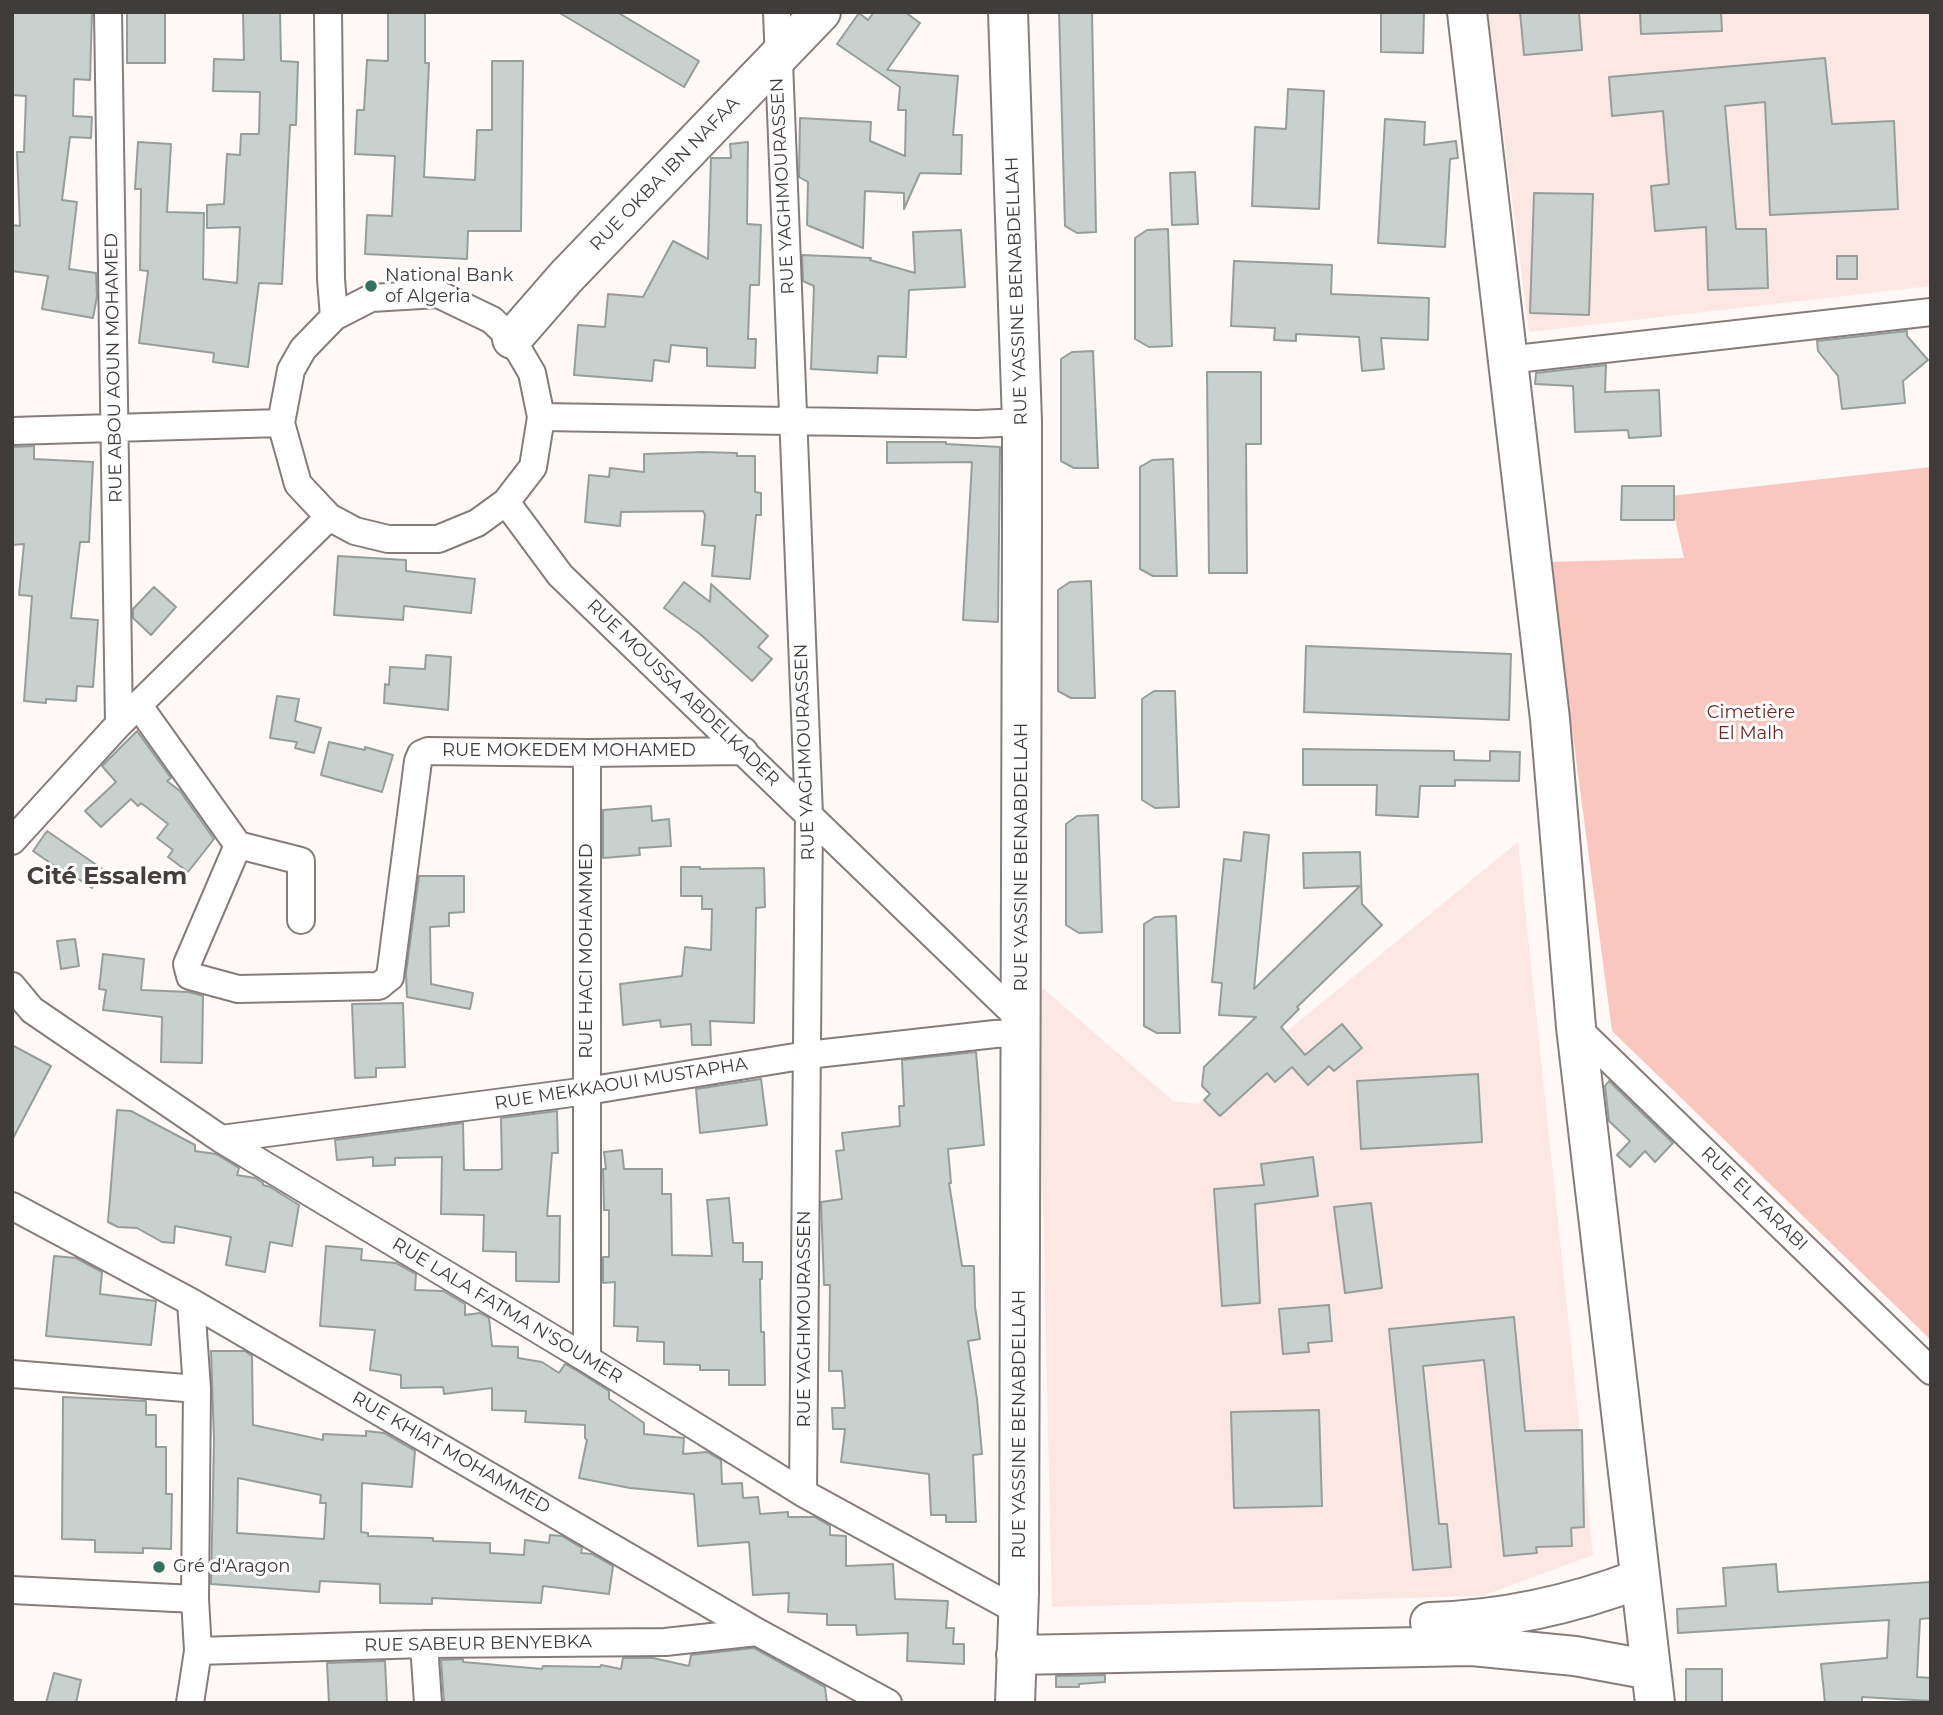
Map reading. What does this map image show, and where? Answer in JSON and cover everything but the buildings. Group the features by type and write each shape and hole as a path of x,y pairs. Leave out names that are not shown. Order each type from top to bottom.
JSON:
{"street":[{"name":"RUE ABOU AOUN MOHAMED","path":"108,12 119,724"},
{"path":"328,12 331,279 334,317"},
{"name":"RUE YAGHMOURASSEN","path":"777,12 809,815 803,1493"},
{"name":"RUE OKBA IBN NAFAA","path":"512,339 566,277 821,12"},
{"name":"RUE YASSINE BENABDELLAH","path":"1008,12 1022,422 1022,1027 1015,1703"},
{"path":"1017,1632 1472,1646 1575,1656 1653,1686 1576,1027 1550,719 1467,12"},
{"path":"438,294 492,320 512,339 532,373 541,417 533,467 506,502 477,523 438,539 388,539 355,531 329,517 298,484 281,423 291,370 303,349 334,317 371,298 438,294"},
{"path":"1507,360 1931,312"},
{"path":"541,417 977,424 1022,422"},
{"path":"12,431 281,423"},
{"name":"RUE MOUSSA ABDELKADER","path":"506,502 560,575 744,751 1022,1027"},
{"path":"12,842 119,724 329,517"},
{"path":"139,706 238,845 301,861 301,920"},
{"name":"RUE MOKEDEM MOHAMED","path":"238,845 187,964 190,976 238,989 379,986 390,977 421,754 428,751 587,754 744,751"},
{"name":"RUE HACI MOHAMMED","path":"587,754 587,1359"},
{"name":"RUE LALA FATMA N'SOUMER","path":"12,986 32,1010 221,1139 587,1359 803,1493 1017,1632"},
{"name":"RUE MEKKAOUI MUSTAPHA","path":"221,1139 587,1091 807,1055 995,1034 1022,1027"},
{"name":"RUE EL FARABI","path":"1576,1027 1931,1371"},
{"name":"RUE KHIAT MOHAMMED","path":"12,1206 191,1302 757,1632 888,1703"},
{"path":"190,1703 198,1651 195,1599 197,1390 191,1302"},
{"path":"12,1374 197,1390"},
{"path":"1017,1632 1478,1620 1561,1605 1639,1579"},
{"path":"12,1590 195,1599"},
{"name":"RUE SABEUR BENYEBKA","path":"198,1651 424,1644 664,1642 757,1632"},
{"path":"424,1644 428,1703"}],"shaded area":[{"path":"1488,12 1931,12 1931,286 1529,332"},
{"path":"1518,842 1593,1555 1482,1596 1052,1607 1038,984 1173,1101 1198,1104"}],"green space":[{"name":"Cimetière El Malh","path":"1931,467 1931,1340 1612,1031 1550,562 1684,558 1670,496"}],"place":[{"name":"National Bank of Algeria","path":"371,286"},
{"name":"Gré d'Aragon","path":"159,1567"}],"district":[{"name":"Cité Essalem","path":"107,877"}]}
